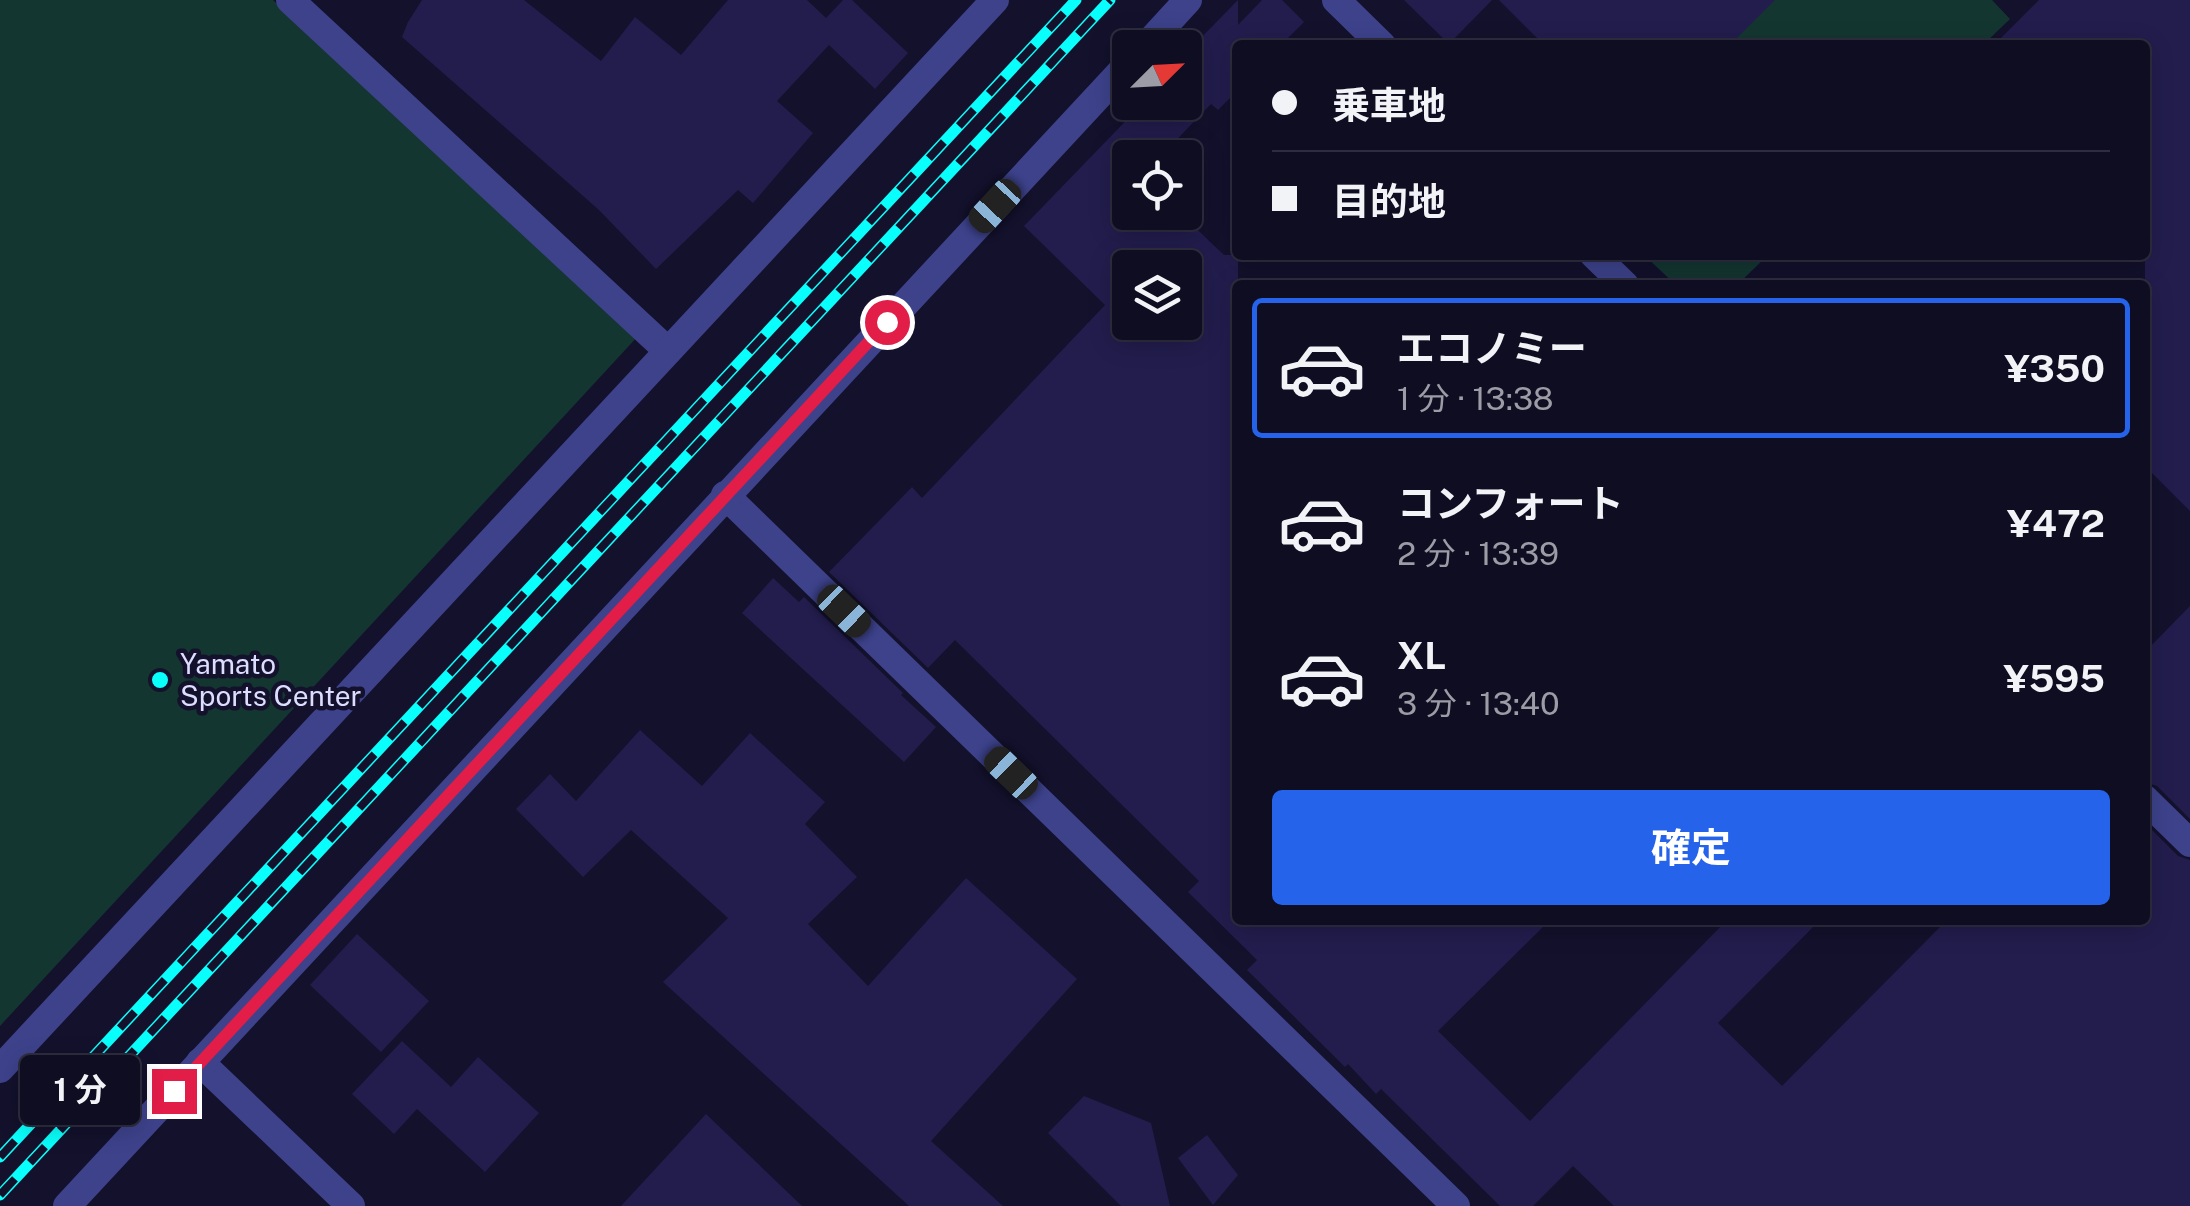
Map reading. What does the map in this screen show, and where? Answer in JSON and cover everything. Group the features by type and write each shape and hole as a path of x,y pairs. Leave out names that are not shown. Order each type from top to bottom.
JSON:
{"street":[{"path":"290,0 668,352"},
{"path":"0,1069 995,0"},
{"path":"1160,30 1188,0"},
{"path":"1336,0 1377,40"},
{"path":"66,1206 1112,81"},
{"path":"1599,260 1620,280"},
{"path":"726,495 1456,1206"},
{"path":"2150,804 2190,843"},
{"path":"200,1062 351,1206"}],"green space":[{"name":"Yamato Sports Center","path":"0,0 273,0 639,335 0,1026"},
{"path":"1748,0 1992,0 2010,19 1988,40 1706,40"},
{"path":"1649,260 1763,260 1742,280 1671,280"}],"building":[{"path":"422,0 524,0 601,61 635,17 681,55 728,0 807,0 826,18 843,0 852,0 908,53 875,89 829,45 777,101 813,133 753,203 738,190 656,269 599,210 402,37"},
{"path":"1238,0 1238,25 1262,0 1282,0 1304,22 1286,40 1232,40 1232,96 1218,110 1211,104 1202,113 1202,37"},
{"path":"1404,0 1492,0 1453,40 1445,40"},
{"path":"1499,0 1775,0 1735,40 1539,40"},
{"path":"2039,0 2190,0 2190,511 2150,471 2150,280 2145,280 2145,260 2150,260 2150,40 1999,40"},
{"path":"1127,120 1196,120 1176,140 1112,140 1112,230 1198,230 1224,255 1238,260 1238,280 1232,280 1232,925 1545,925 1438,1031 1530,1121 1722,925 1815,925 1718,1023 1782,1086 1942,925 2150,925 2150,828 2178,856 2190,860 2190,1206 1614,1206 1573,1166 1533,1206 1500,1206 1381,1089 1376,1094 1348,1064 1345,1067 1247,970 1257,960 1188,892 1199,881 955,640 928,668 829,572 912,487 922,498 1105,305 1024,226"},
{"path":"773,578 799,602 804,597 936,727 904,762 742,613"},
{"path":"2190,606 2190,819 2150,784 2150,647"},
{"path":"640,730 702,786 750,733 825,802 805,824 857,877 808,924 868,986 966,878 1077,979 931,1141 1003,1206 909,1206 663,982 728,918 631,830 583,877 516,809 550,774 576,801"},
{"path":"357,934 429,1001 381,1052 310,985"},
{"path":"402,1041 451,1087 478,1057 539,1113 485,1172 417,1109 394,1134 352,1094"},
{"path":"1084,1096 1151,1123 1170,1206 1121,1206 1048,1133"},
{"path":"706,1114 802,1206 621,1206"},
{"path":"1207,1135 1238,1175 1213,1205 1178,1158"}],"railway":[{"path":"0,1157 1076,0"},
{"path":"0,1195 1110,0"}],"place":[{"name":"Yamato Sports Center","path":"160,680"}],"route":[{"path":"174,1091 887,322"}]}
